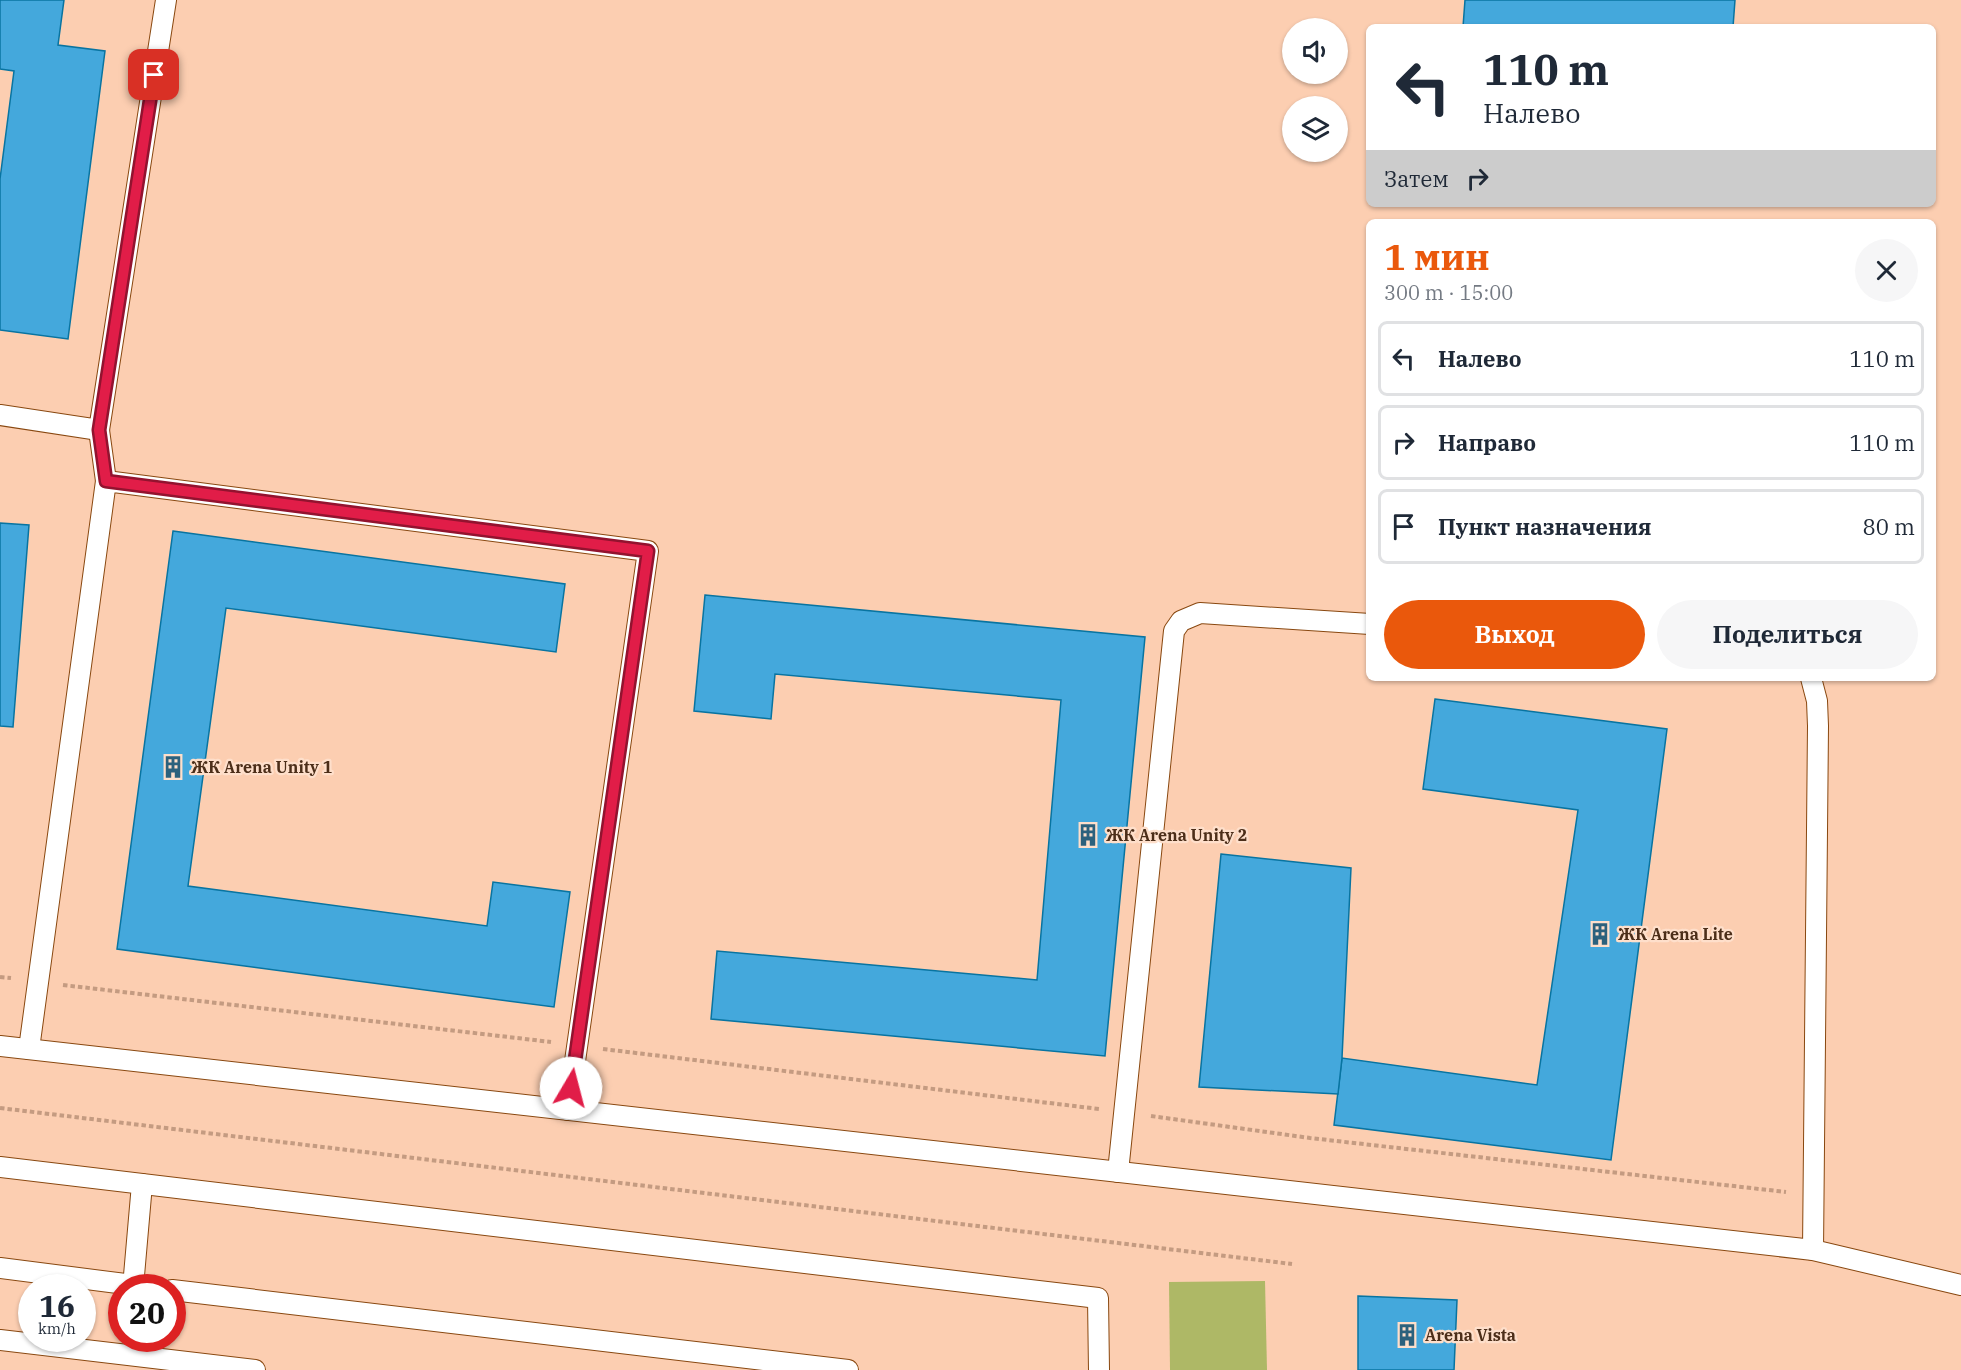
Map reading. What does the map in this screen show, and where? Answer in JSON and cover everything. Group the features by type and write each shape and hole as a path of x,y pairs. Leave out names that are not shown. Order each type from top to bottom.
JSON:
{"lane":[{"path":"29,1049 106,481 99,430 166,0"},
{"path":"0,415 99,430"},
{"path":"106,481 648,551 568,1110"},
{"path":"1118,1172 1174,631 1180,621 1200,613 1366,624"},
{"path":"1811,681 1817,701 1818,726 1813,1250"},
{"path":"0,1046 1813,1250 1961,1285"},
{"path":"0,1167 1098,1298 1099,1370"},
{"path":"138,1274 142,1184"},
{"path":"0,1268 108,1282"},
{"path":"186,1292 848,1370"},
{"path":"0,1340 108,1345"},
{"path":"157,1352 255,1370"}],"path":[{"path":"0,977 1124,1112 1310,1138 1814,1195"},
{"path":"0,1108 1292,1264"}],"green space":[{"path":"1265,1281 1267,1370 1170,1370 1169,1282"}],"building":[{"path":"0,0 64,0 58,45 105,51 68,339 0,330 0,179 14,71 0,69"},
{"path":"1465,0 1735,0 1733,24 1463,24"},
{"path":"0,523 29,525 13,727 0,726"},
{"name":"ЖК Arena Unity 1","path":"173,531 565,584 556,652 226,608 188,886 487,926 493,882 570,892 554,1007 117,949"},
{"name":"ЖК Arena Unity 2","path":"705,595 1145,637 1105,1056 711,1019 717,951 1037,980 1061,700 775,674 771,719 694,711"},
{"name":"ЖК Arena Lite","path":"1435,699 1667,729 1611,1160 1334,1125 1342,1058 1537,1085 1578,810 1423,789"},
{"path":"1221,854 1351,868 1342,1058 1338,1094 1199,1087"},
{"name":"Arena Vista","path":"1358,1296 1457,1300 1454,1370 1358,1370"}],"place":[{"name":"ЖК Arena Unity 1","path":"173,767"},
{"name":"ЖК Arena Unity 2","path":"1088,835"},
{"name":"ЖК Arena Lite","path":"1600,934"},
{"name":"Arena Vista","path":"1407,1335"}],"route":[{"path":"154,75 99,430 106,481 648,551 571,1088"}]}
